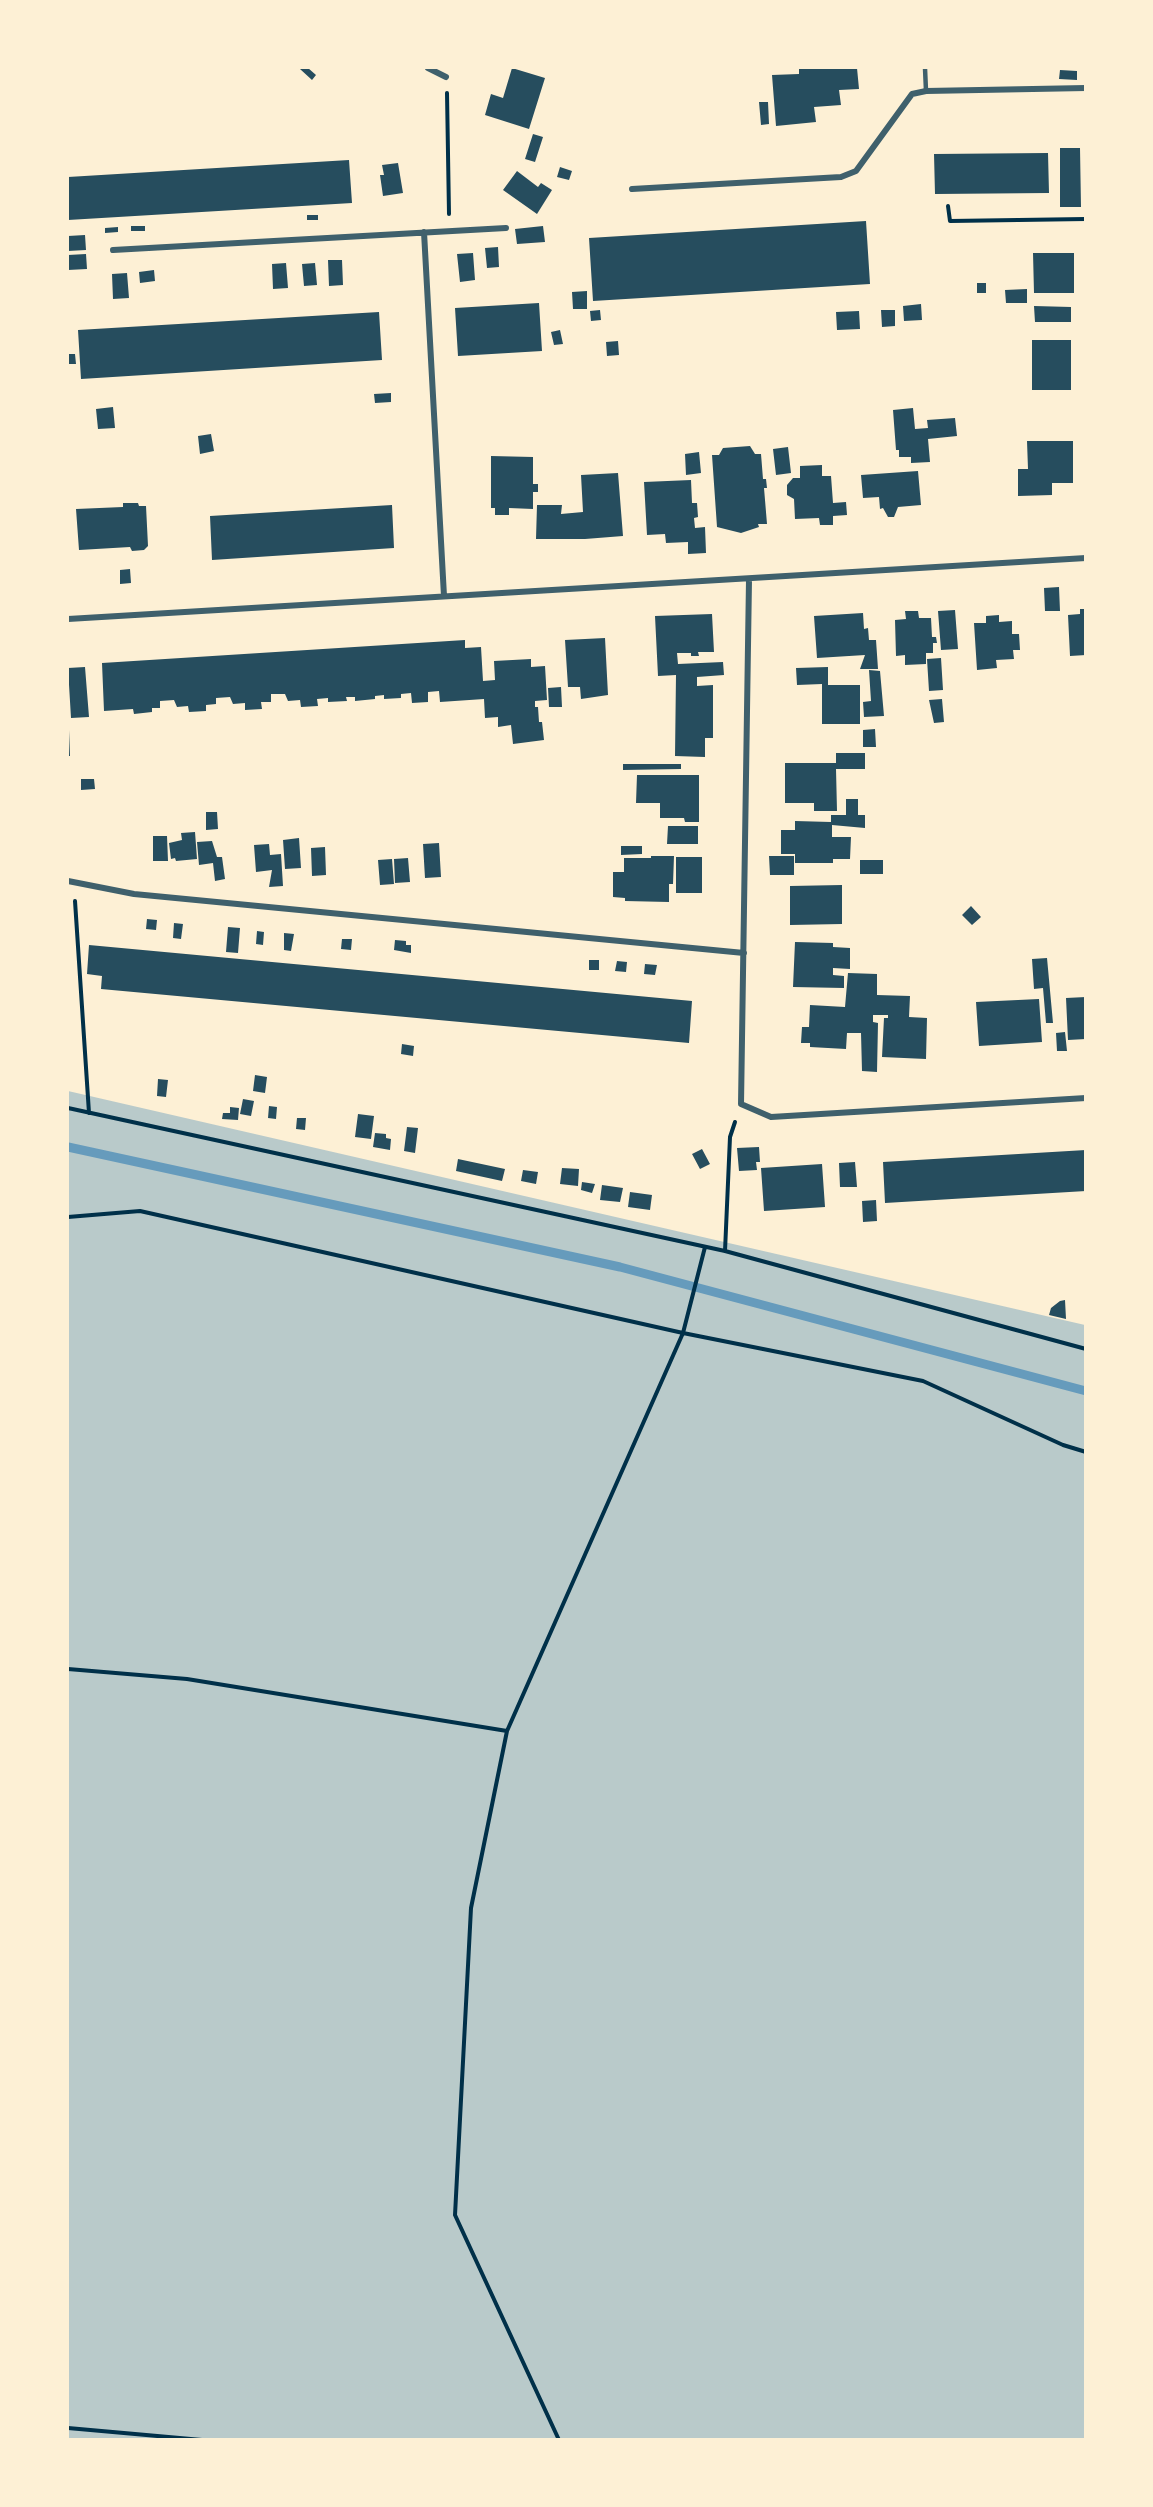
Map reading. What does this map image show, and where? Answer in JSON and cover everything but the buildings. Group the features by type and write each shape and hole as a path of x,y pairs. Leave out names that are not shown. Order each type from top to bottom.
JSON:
{"street":[{"path":"428,68 446,77"},
{"path":"632,189 841,177 856,171 912,94 926,91 1086,88"},
{"path":"113,250 506,228"},
{"path":"424,232 444,596"},
{"path":"68,619 749,580 1086,558"},
{"path":"749,580 741,1104 771,1117 1086,1098"},
{"path":"71,882 134,894 744,953"}],"lane":[{"path":"925,68 926,91"}],"path":[{"path":"446,77 450,231"},
{"path":"948,206 950,222 1086,219"},
{"path":"71,882 89,1113"},
{"path":"724,1251 730,1137 741,1104"},
{"path":"68,1108 724,1251 1086,1349"},
{"path":"68,1217 140,1211 683,1333 923,1381 1063,1445 1086,1452"},
{"path":"559,2439 455,2215 471,1908 507,1731 683,1333 705,1247"},
{"path":"68,1669 187,1679 507,1731"},
{"path":"68,2428 202,2439"}],"shaded area":[{"path":"68,1091 1085,1325 1085,2439 68,2439"}],"waterway":[{"path":"68,1147 620,1267 1086,1391"}]}
